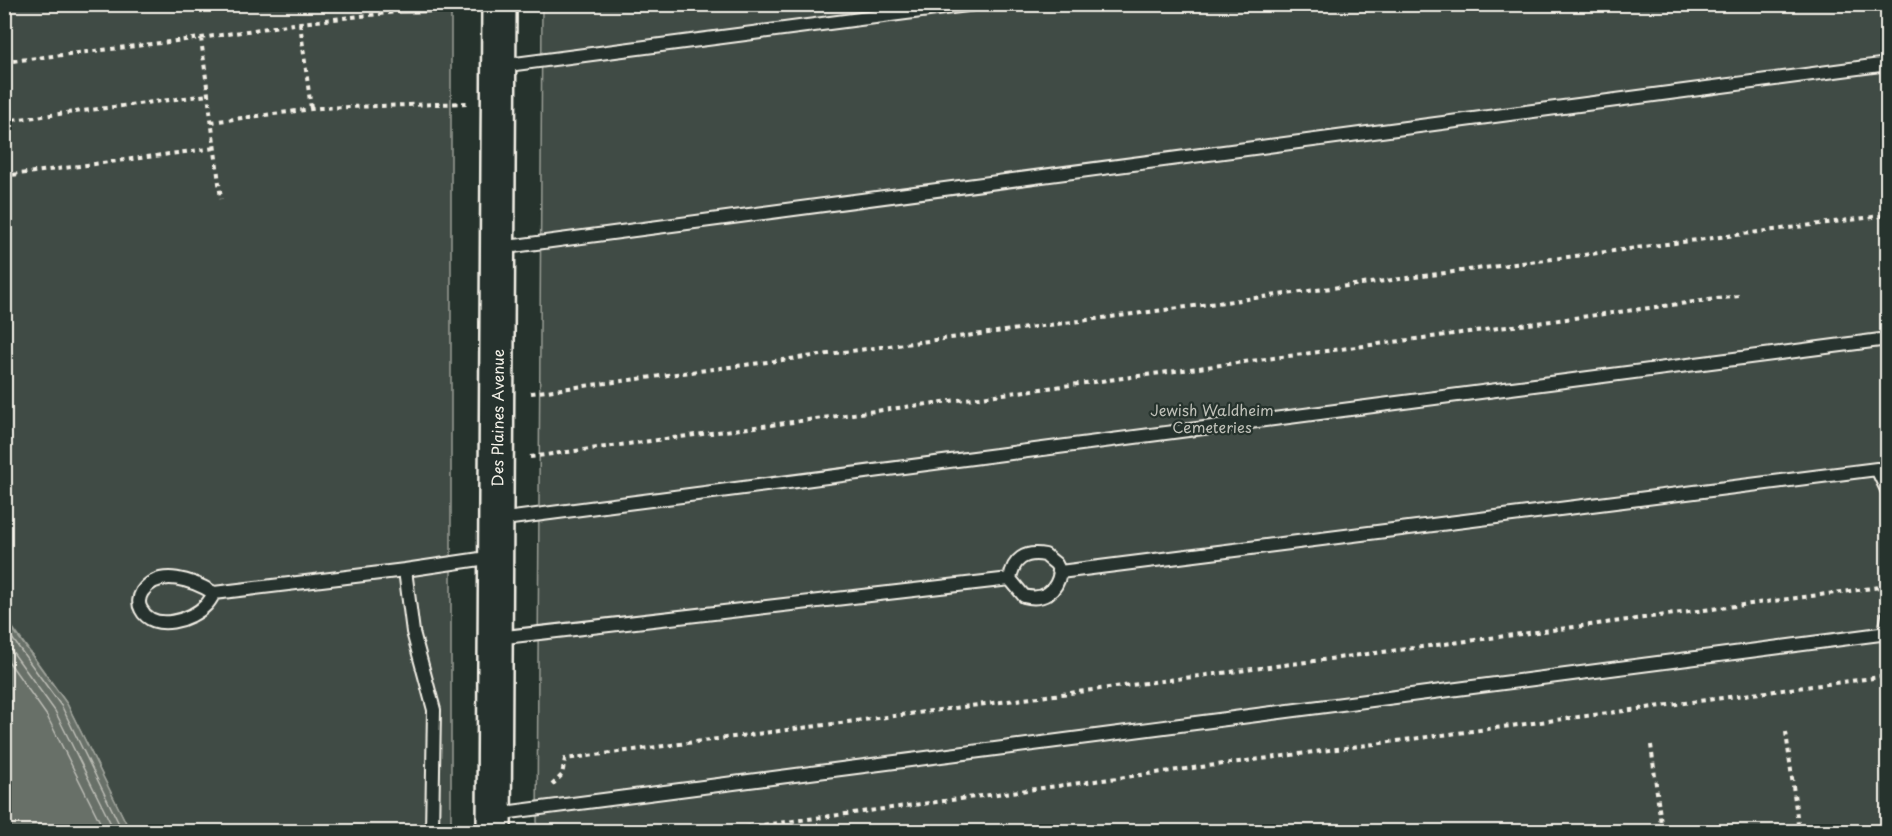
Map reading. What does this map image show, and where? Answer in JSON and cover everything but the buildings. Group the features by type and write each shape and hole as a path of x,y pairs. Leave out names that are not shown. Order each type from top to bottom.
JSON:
{"main road":[{"name":"Des Plaines Avenue","path":"494,823 499,4"}],"lane":[{"path":"499,66 975,4"},
{"path":"498,248 1887,64"},
{"path":"496,520 1887,339"},
{"path":"1059,573 1882,465 1887,492"},
{"path":"1028,554 1045,555 1056,564 1059,573 1056,587 1046,596 1039,598 1024,596 1010,579 1014,565 1028,554"},
{"path":"214,593 206,605 194,614 168,623 156,621 147,616 141,610 139,603 140,595 146,586 156,580 170,578 192,581 214,593 405,570 495,556"},
{"path":"405,570 413,632 434,710 432,831"},
{"path":"495,638 1010,579"},
{"path":"494,823 544,808 1886,633 1887,616"}],"path":[{"path":"4,62 396,12"},
{"path":"300,23 311,109"},
{"path":"201,38 220,199"},
{"path":"4,121 208,95"},
{"path":"211,122 311,109 499,102"},
{"path":"4,176 214,148"},
{"path":"531,393 1887,215"},
{"path":"530,457 1739,296"},
{"path":"544,808 547,788 562,775 565,759 1887,586"},
{"path":"710,831 1887,676"},
{"path":"1786,732 1799,831"},
{"path":"1651,745 1662,831"}],"green space":[{"path":"4,5 451,5 451,831 130,831 67,704 5,617"},
{"name":"Jewish Waldheim Cemeteries","path":"542,5 1887,5 1887,831 537,832"}],"water":[{"path":"4,617 67,704 130,831 5,831"}]}
